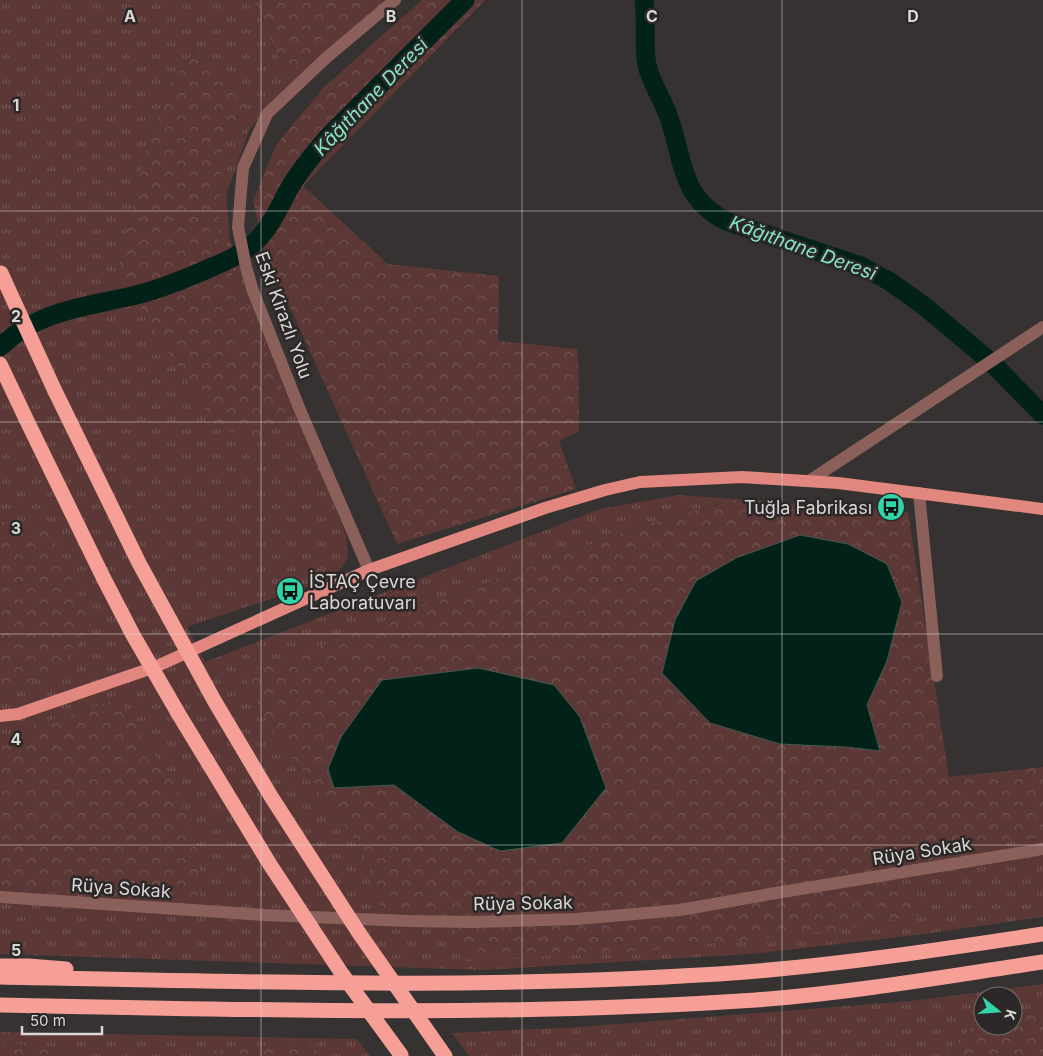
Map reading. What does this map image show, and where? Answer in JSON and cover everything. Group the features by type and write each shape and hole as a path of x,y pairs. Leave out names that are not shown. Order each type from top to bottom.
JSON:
{"highway":[{"path":"0,269 54,389 139,564 215,702 272,798 354,924 445,1056"},
{"path":"0,364 103,578 133,635 269,863 342,974 401,1056"},
{"path":"0,977 266,982 480,983 683,976 882,958 1043,934"},
{"path":"0,1005 298,1011 524,1010 650,1005 758,1000 854,990 1043,962"},
{"path":"0,966 58,968 84,972 107,979"}],"main road":[{"path":"0,716 18,714 155,667 369,570 546,508 605,490 640,482 742,477 809,481 1043,509"}],"street":[{"name":"Eski Kirazlı Yolu","path":"369,570 300,410 253,291 238,227 243,168 267,114 326,58 395,0"},
{"path":"809,481 1043,327"},
{"path":"919,493 938,676"},
{"name":"Rüya Sokak","path":"0,897 264,915 407,921 472,922 577,919 680,910 1043,849"}],"green space":[{"path":"0,0 253,0 291,88 250,128 226,195 230,241 346,535 348,559 333,578 187,627 205,662 600,509 678,495 736,499 640,526 417,609 271,729 364,852 385,919 919,915 887,874 964,848 1043,837 1043,917 917,935 750,954 485,970 0,954 0,886 197,908 119,699 0,736 0,693 59,670 51,529 0,521","holes":["197,49 250,99 223,144 218,241 294,413 117,273 143,163 167,86"]},
{"path":"253,0 387,0 291,88"},
{"path":"422,0 485,0 303,186 388,264 499,276 498,341 578,349 579,431 559,441 576,489 397,544 264,250 253,201 276,145 324,87"},
{"path":"198,49 250,99 223,144 218,241 294,413 255,440 217,427 117,273 143,163 167,86"},
{"path":"736,499 908,512 949,777 1043,767 1043,837 964,848 888,874 920,915 831,931 641,951 465,961 452,920 385,919 364,852 271,729 244,675 640,526","holes":["887,661 867,705 880,751 846,747","382,680 458,832 394,785 328,769 341,737"]},
{"path":"0,521 51,528 91,626 59,670 0,693"},
{"path":"119,699 178,790 199,856 201,888 198,908 0,886 0,736"},
{"path":"1043,984 1043,1018 1023,1013 1023,987"},
{"path":"973,993 973,1025 943,1056 469,1056 452,1033 579,1027 911,1001"},
{"path":"1023,1013 1043,1018 1043,1056 943,1056 973,1025 973,1036 1023,1036"},
{"path":"0,1032 357,1039 370,1056 316,1056 317,1040 196,1053 194,1056 73,1056 0,1040"},
{"path":"0,1040 73,1056 0,1056"},
{"path":"318,1040 316,1056 194,1056 195,1053"}],"shaded area":[{"path":"800,535 848,544 887,564 902,602 887,661 867,705 880,751 846,747 780,744 710,723 662,673 675,620 696,581 736,558"},
{"path":"478,668 554,685 580,717 606,788 562,843 500,851 458,832 394,785 334,788 328,769 341,737 382,680"}],"waterway":[{"name":"Kâğıthane Deresi","path":"0,347 29,325 45,318 79,307 142,294 181,280 244,251 266,230 294,180 329,136 465,0"},
{"name":"Kâğıthane Deresi","path":"644,0 647,65 669,118 686,177 700,201 711,212 726,221 861,266 889,281 923,305 992,363 1043,415"}],"place":[{"name":"Tuğla Fabrikası","path":"891,507"},
{"name":"İSTAÇ Çevre Laboratuvarı","path":"290,591"}]}
